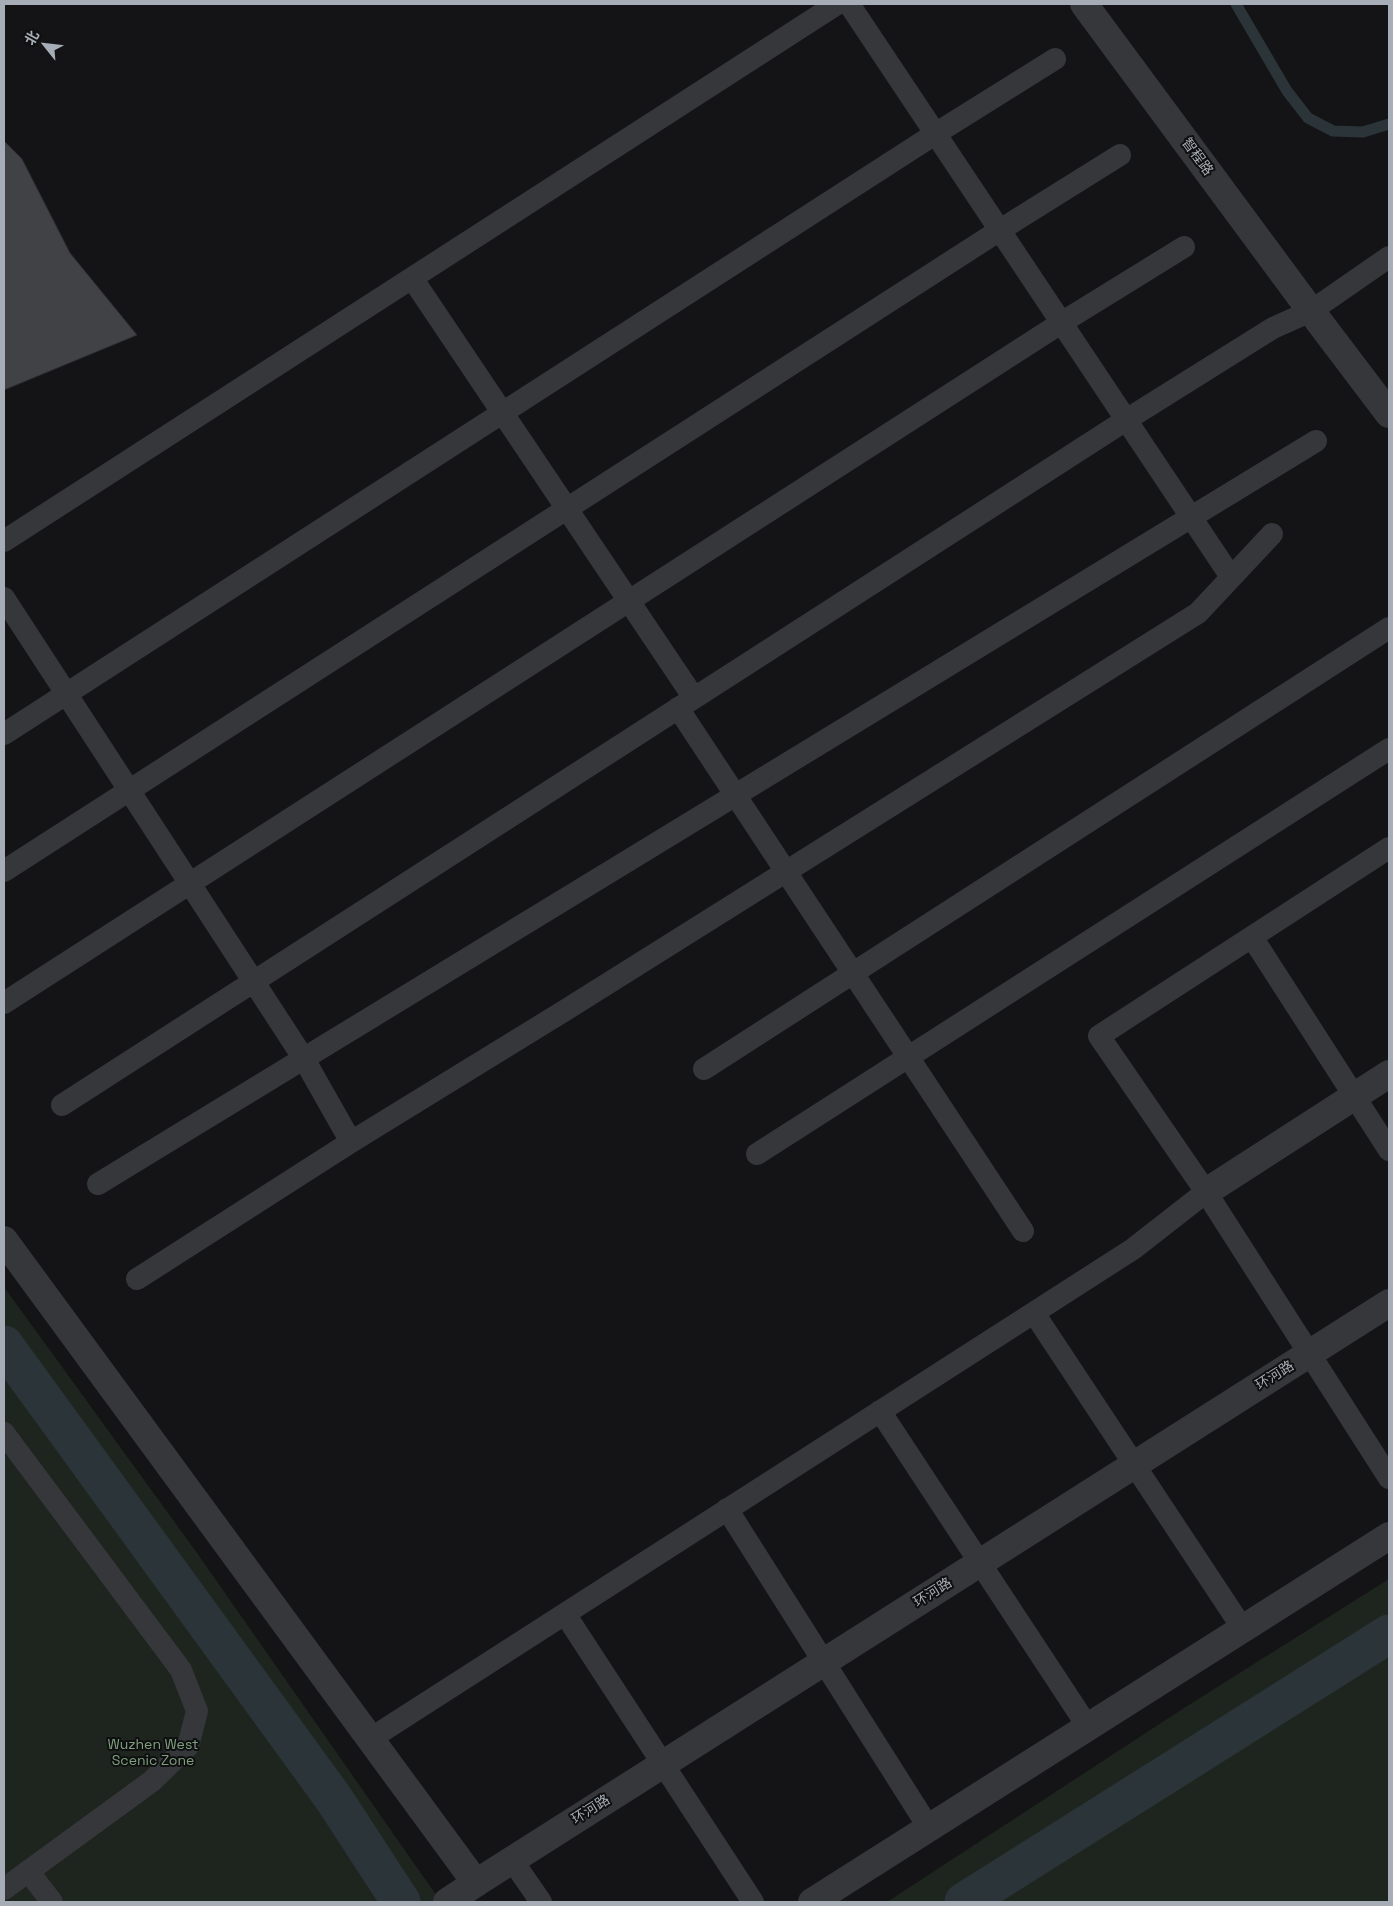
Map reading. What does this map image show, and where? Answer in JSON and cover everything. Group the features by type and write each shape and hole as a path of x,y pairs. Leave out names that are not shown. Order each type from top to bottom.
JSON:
{"street":[{"name":"智程路","path":"1084,4 1389,414"},
{"path":"1206,1192 1389,1074"},
{"path":"4,1240 476,1883"},
{"name":"环河路","path":"447,1902 1389,1303"},
{"path":"812,1902 1389,1536"}],"lane":[{"path":"4,540 838,4"},
{"path":"848,4 1231,577"},
{"path":"4,734 502,412 1055,59"},
{"path":"4,871 1000,230 1120,155"},
{"path":"4,1003 1061,322 1184,247"},
{"path":"62,1104 1126,420 1273,328 1311,311 1389,257"},
{"path":"412,278 629,601 736,796 1023,1231"},
{"path":"98,1184 1316,441"},
{"path":"136,1278 1198,613 1272,534"},
{"path":"4,598 304,1059 351,1142"},
{"path":"704,1069 1389,628"},
{"path":"757,1154 1389,749"},
{"path":"1389,848 1099,1036 1206,1192 1389,1478"},
{"path":"1252,937 1389,1150"},
{"path":"370,1739 1133,1249 1206,1192"},
{"path":"1034,1313 1243,1629"},
{"path":"880,1411 1088,1727"},
{"path":"4,1433 180,1670 196,1711 188,1746 152,1781 4,1889"},
{"path":"727,1509 929,1828"},
{"path":"565,1614 753,1902"},
{"path":"512,1860 540,1902"},
{"path":"28,1871 52,1902"}],"green space":[{"name":"Wuzhen West Scenic Zone","path":"4,1287 197,1553 441,1902 4,1902"},
{"path":"1389,1579 1389,1902 887,1902 1184,1708"}],"building":[{"path":"4,141 22,159 70,253 137,335 4,390"}],"waterway":[{"path":"1236,4 1287,91 1308,118 1333,131 1363,132 1389,124"},
{"path":"4,1345 334,1799 401,1902"},
{"path":"964,1902 1389,1634"}]}
